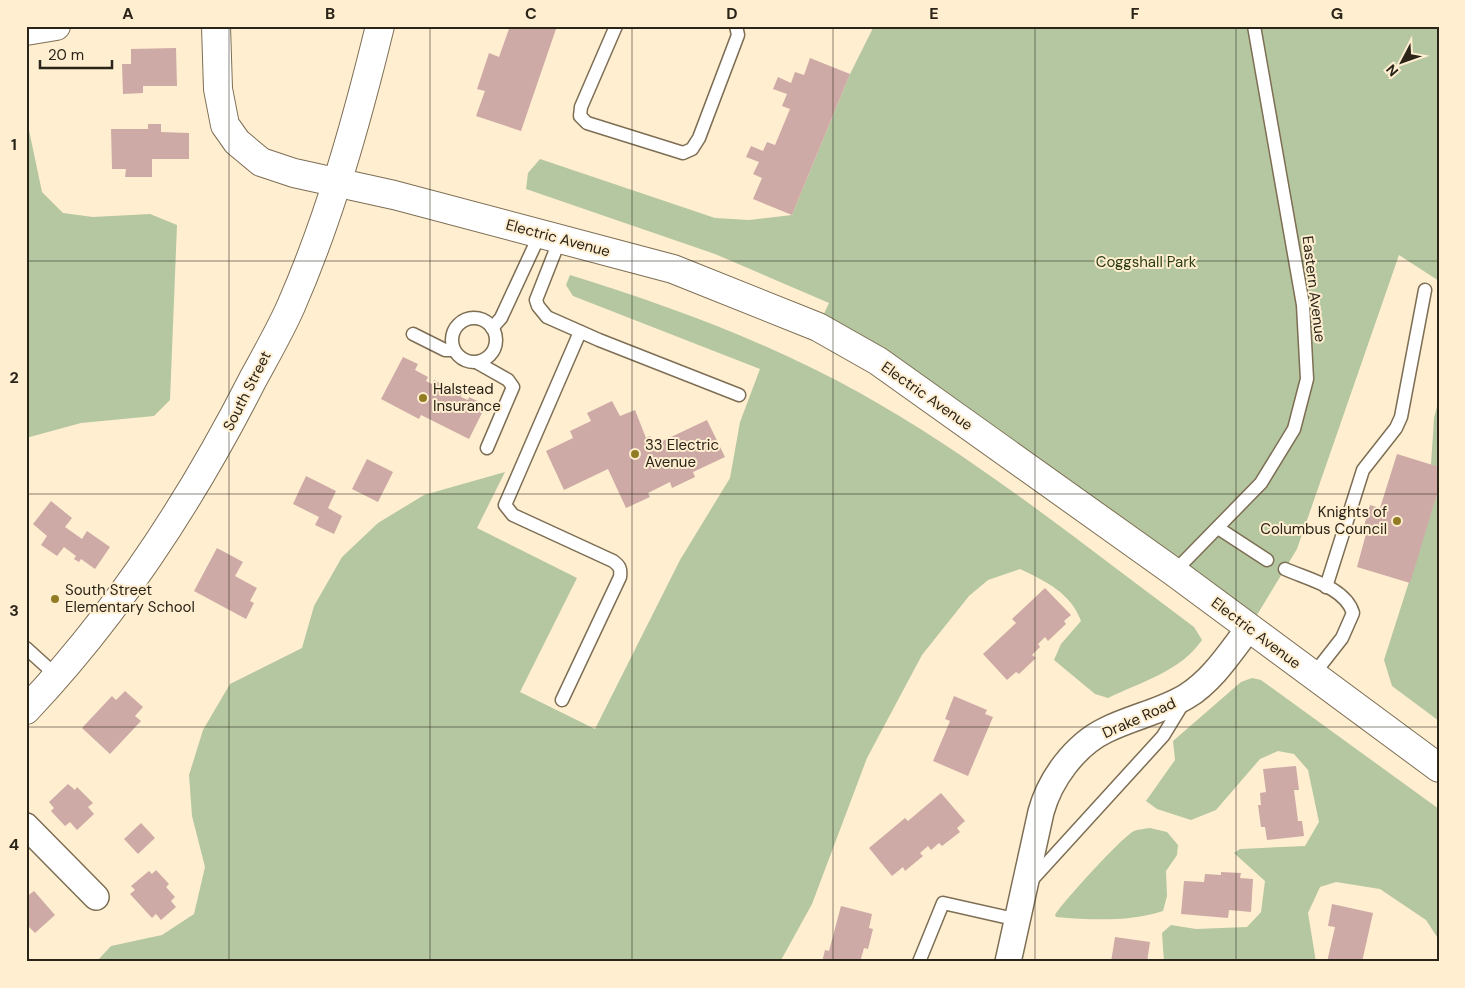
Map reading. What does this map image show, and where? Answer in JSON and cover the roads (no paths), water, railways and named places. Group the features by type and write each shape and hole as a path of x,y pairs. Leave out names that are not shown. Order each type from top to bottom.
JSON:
{"main road":[{"path":"26,30 56,26"},
{"name":"Electric Avenue","path":"216,26 218,89 225,124 230,135 260,162 294,173 338,181 673,269 818,327 878,361 1174,572 1439,768"},
{"name":"South Street","path":"26,710 58,677 92,637 160,544 228,428 291,306 338,181 363,98 380,26"}],"street":[{"name":"Drake Road","path":"1008,962 1042,806 1057,775 1081,749 1102,732 1187,696 1216,670 1249,628"},
{"path":"26,826 96,897"}],"lane":[{"path":"616,26 581,107 580,116 587,123 683,153 692,149 699,138 738,35 736,26"},
{"name":"Eastern Avenue","path":"1174,572 1261,483 1294,429 1307,379 1303,305 1254,26"},
{"path":"492,328 501,318 550,236"},
{"path":"550,236 536,300 538,306 547,317 739,395"},
{"path":"1326,587 1363,470 1396,428 1401,417 1425,290"},
{"path":"478,362 490,356 494,350 496,336 492,328 483,320 475,318 461,322 452,334 454,350 464,361 478,362 508,380 513,386 487,448"},
{"path":"562,700 620,577 621,570 619,565 613,561 513,515 505,505 580,332"},
{"path":"412,334 445,350 454,350"},
{"path":"1218,528 1267,560"},
{"path":"1285,569 1326,587 1343,597 1353,613 1342,638 1313,675"},
{"path":"26,648 58,677"},
{"path":"1025,888 1163,736 1181,709 1187,696"},
{"path":"919,962 943,903 1018,920"}],"place":[{"name":"Halstead Insurance","path":"423,398"},
{"name":"33 Electric Avenue","path":"635,454"},
{"name":"Knights of Columbus Council","path":"1397,521"},
{"name":"South Street Elementary School","path":"55,599"}],"park label":[{"name":"Coggshall Park","path":"1146,262"}]}
